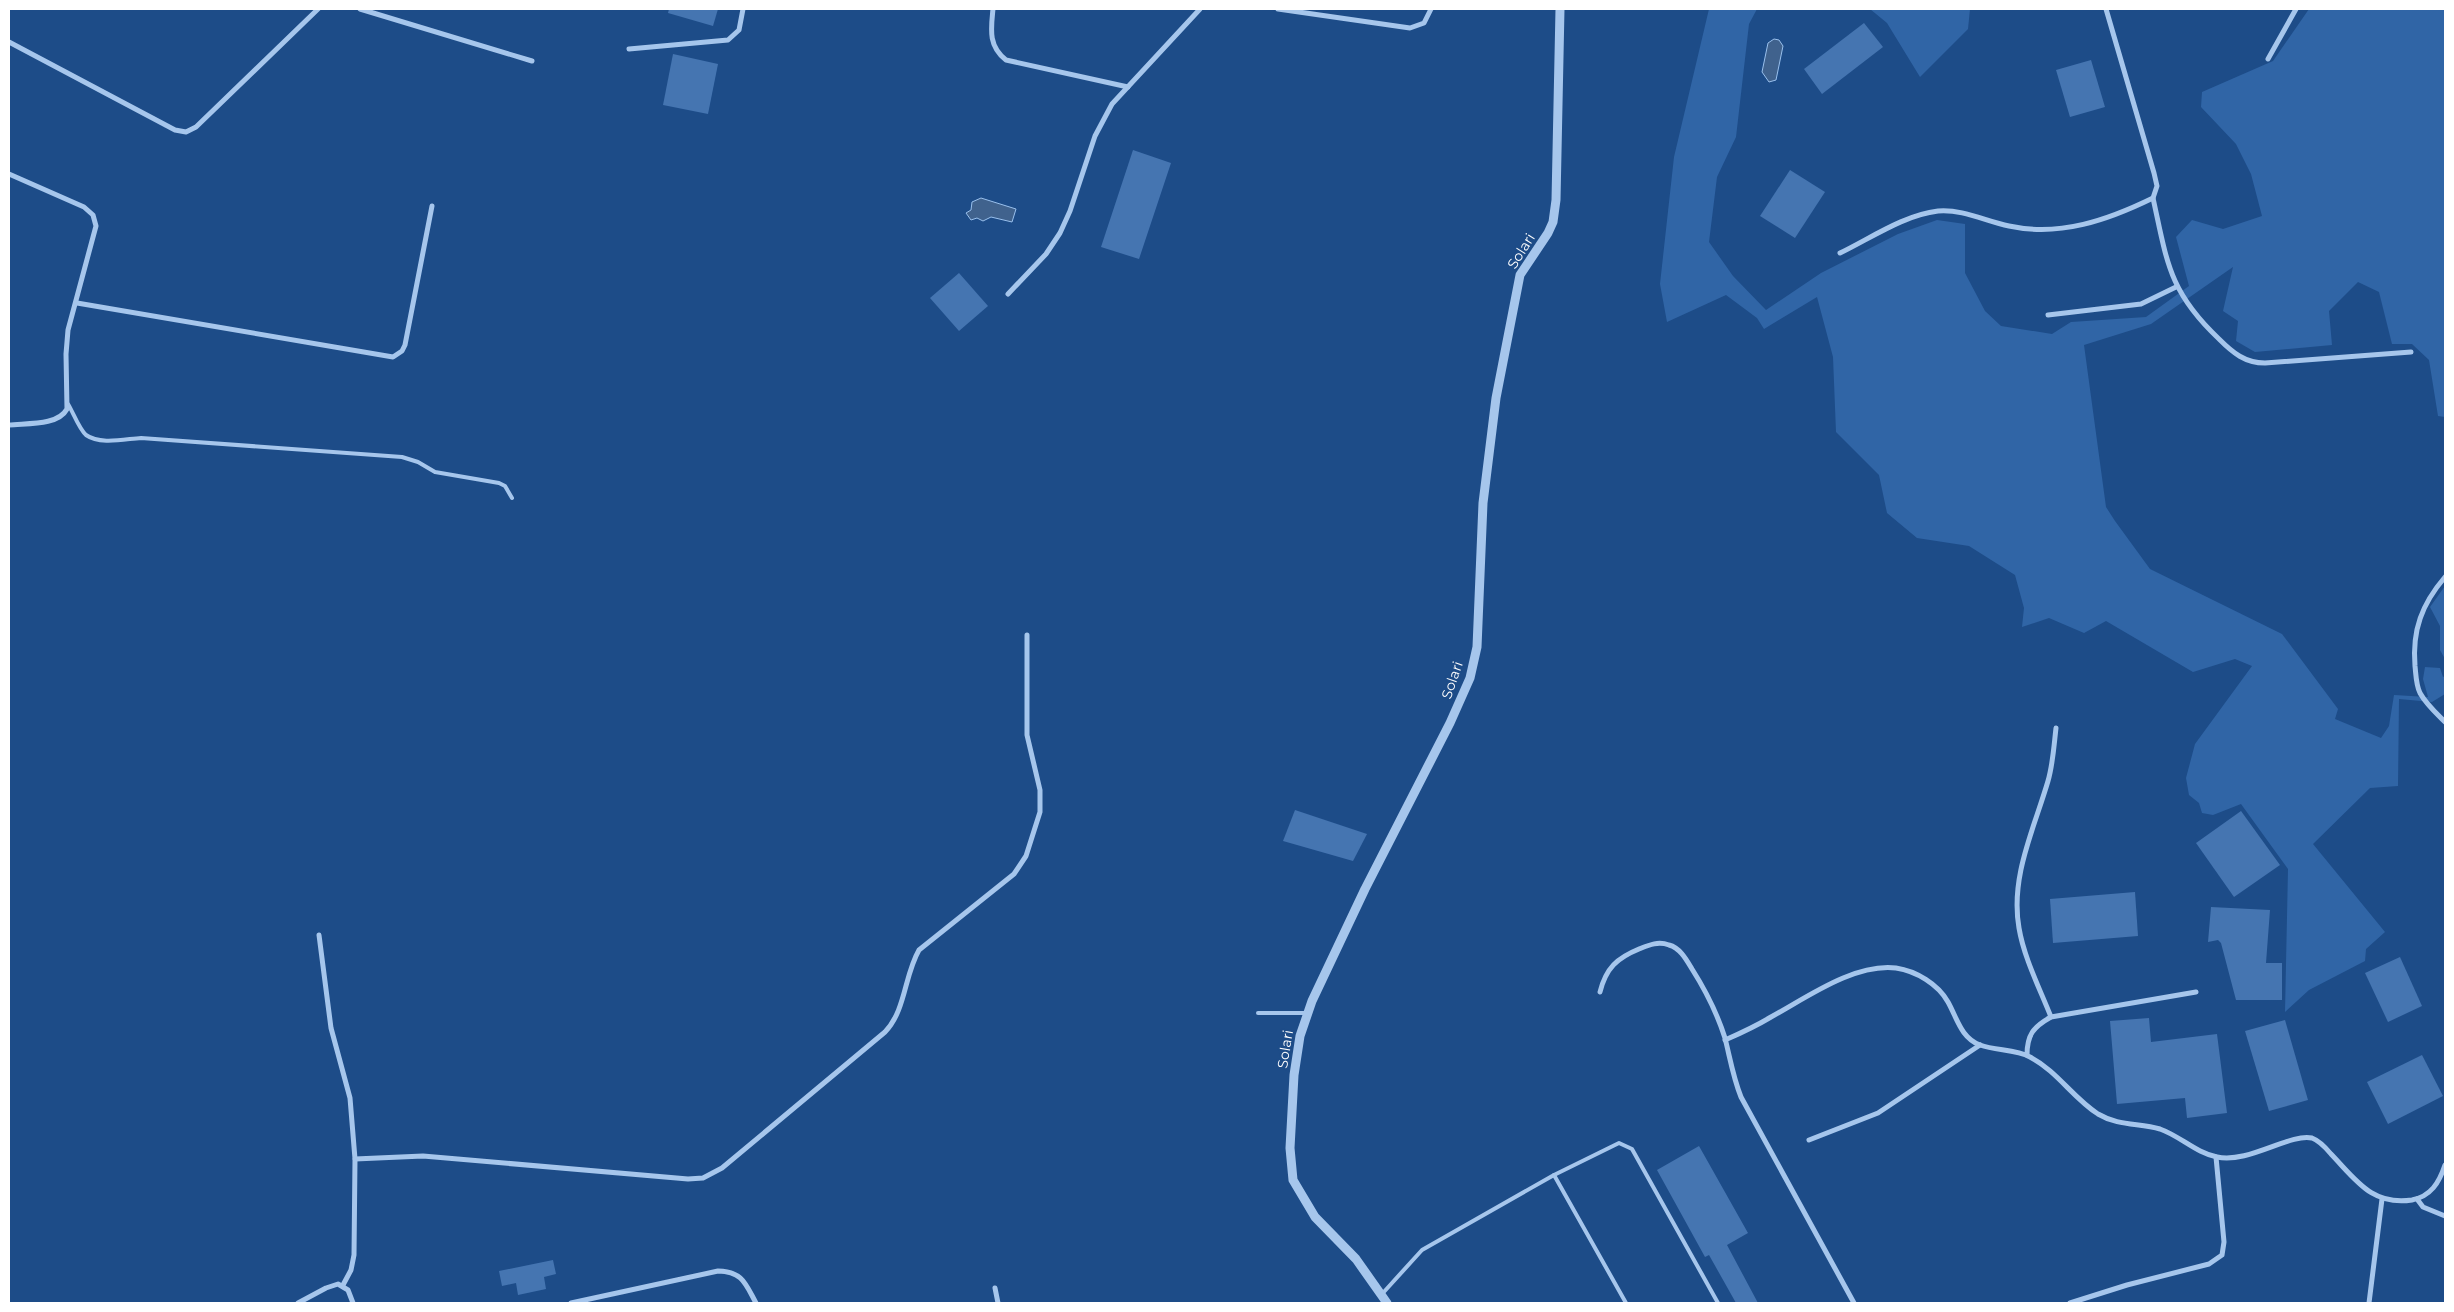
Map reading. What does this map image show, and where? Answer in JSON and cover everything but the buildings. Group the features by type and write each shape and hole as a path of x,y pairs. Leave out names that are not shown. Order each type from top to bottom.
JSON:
{"street":[{"path":"9,42 174,130 186,132 196,127 318,9"},
{"path":"360,9 532,61"},
{"path":"629,49 728,40 738,30 743,9"},
{"path":"993,9 992,42 999,55 1006,60 1128,87"},
{"path":"1008,294 1046,254 1060,233 1103,118 1128,87 1200,9"},
{"path":"1278,9 1410,28 1424,23 1430,9"},
{"name":"Solari","path":"1387,1303 1356,1259 1315,1217 1293,1180 1290,1148 1294,1075 1300,1036 1307,1013 1365,889 1450,723 1470,678 1477,647 1486,470 1499,381 1520,275 1548,233 1556,200 1560,9"},
{"path":"2106,9 2154,173 2157,186 2153,198 2169,270 2176,287 2202,324 2236,355 2250,361 2265,363 2411,352"},
{"path":"2268,59 2296,9"},
{"path":"9,174 84,207 93,215 96,232 70,322 66,354 68,404 64,414 60,418 9,425"},
{"path":"1840,253 1913,217 1927,213 1958,212 2020,228 2068,228 2088,224 2153,198"},
{"path":"76,303 393,357 402,351 405,345 432,206"},
{"path":"2048,315 2141,304 2176,287"},
{"path":"2445,577 2436,588 2418,619 2414,657 2419,691 2445,722"},
{"path":"355,1159 424,1156 688,1179 703,1178 722,1168 885,1032 898,1014 913,960 919,950 1014,874 1021,866 1040,812 1040,790 1027,735 1027,635"},
{"path":"2051,1017 2024,946 2018,918 2020,873 2026,845 2049,779 2056,728"},
{"path":"319,935 331,1028 350,1098 355,1159 353,1263 343,1285"},
{"path":"1600,992 1608,969 1625,956 1654,944 1674,946 1684,956 1710,1000 1725,1040 1734,1081 1741,1097 1854,1303"},
{"path":"1725,1040 1770,1018 1818,990 1856,973 1885,968 1914,973 1932,984 1947,1000 1962,1031 1980,1045 2027,1055 2053,1073 2099,1114 2121,1124 2160,1129 2216,1157 2240,1157 2299,1139 2313,1139 2322,1144 2365,1188 2382,1199 2400,1201 2417,1198 2431,1191 2445,1165"},
{"path":"2027,1055 2027,1042 2030,1032 2038,1024 2051,1017 2196,992"},
{"path":"1808,1140 1878,1113 1980,1045"},
{"path":"2070,1303 2127,1285 2209,1264 2222,1255 2224,1242 2216,1157"},
{"path":"2417,1198 2423,1207 2445,1216"},
{"path":"2369,1303 2382,1199"},
{"path":"571,1303 718,1271 730,1272 739,1276 756,1303"},
{"path":"298,1303 326,1288 343,1285"},
{"path":"343,1285 348,1290 353,1303"},
{"path":"995,1288 998,1303"}],"lane":[{"path":"68,404 85,434 94,438 107,440 140,438 402,457 418,462 435,472 499,483 505,486 512,498"},
{"path":"1258,1013 1307,1013"},
{"path":"1382,1294 1422,1250 1554,1175 1619,1143 1632,1149 1718,1303"},
{"path":"1554,1175 1626,1303"}],"shaded area":[{"path":"1709,9 1757,9 1749,24 1736,137 1717,177 1709,242 1733,276 1766,310 1821,273 1898,234 1937,220 1965,224 1965,273 1985,311 2001,326 2052,334 2071,322 2146,317 2189,286 2176,237 2192,220 2223,229 2262,216 2251,174 2236,144 2201,107 2202,92 2273,61 2309,9 2445,9 2445,417 2438,416 2429,360 2412,344 2392,344 2379,292 2358,282 2329,311 2332,345 2255,352 2236,341 2238,321 2223,311 2233,267 2151,324 2084,345 2106,507 2150,569 2282,634 2338,709 2335,719 2381,738 2389,726 2394,695 2428,697 2423,679 2425,667 2440,668 2443,677 2445,676 2445,694 2432,702 2399,699 2398,786 2370,788 2313,844 2385,932 2366,949 2365,961 2309,990 2285,1012 2288,869 2241,804 2213,815 2202,813 2199,803 2189,795 2186,778 2195,744 2252,666 2235,659 2193,672 2106,621 2084,633 2049,618 2022,627 2024,608 2015,575 1969,546 1917,538 1887,513 1879,475 1836,432 1833,357 1817,297 1764,329 1757,318 1726,295 1667,322 1660,284 1674,157"},
{"path":"1870,9 1970,9 1968,29 1920,77 1887,23"},
{"path":"1774,39 1779,40 1783,46 1776,80 1769,82 1762,72 1768,43"},
{"path":"981,198 1016,209 1012,222 991,217 983,221 977,218 971,220 966,213 971,210 972,202"},
{"path":"2445,586 2445,659 2440,650 2440,626 2430,607"}]}
